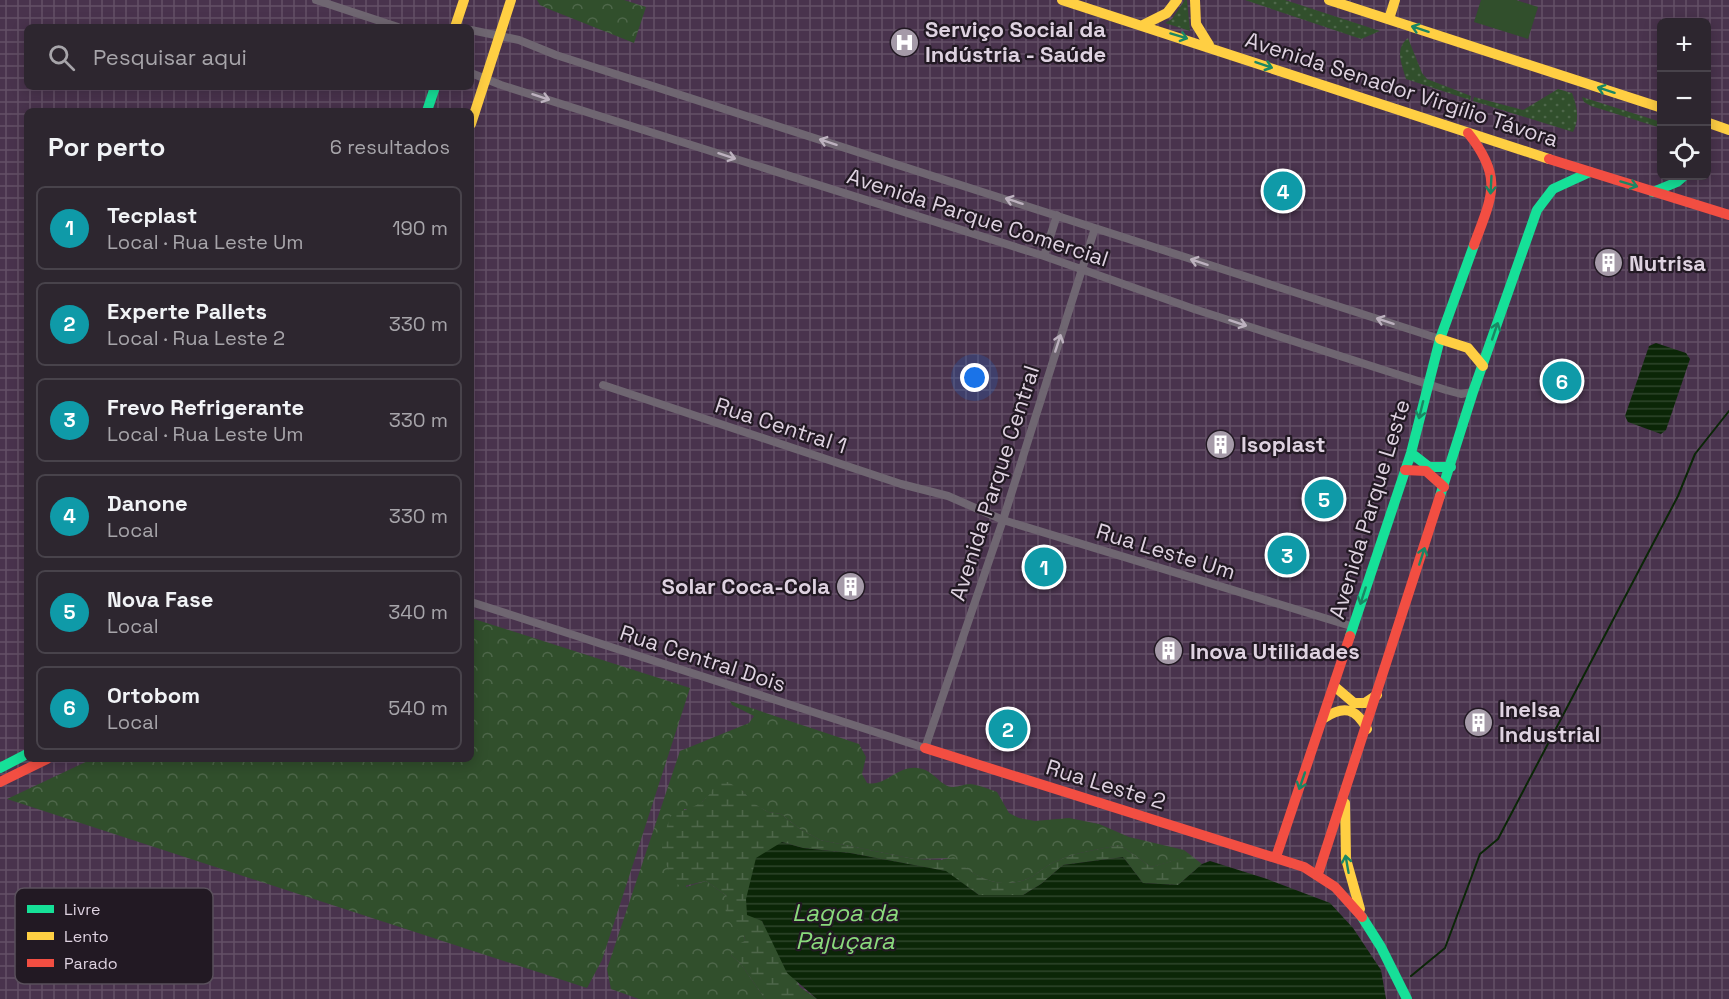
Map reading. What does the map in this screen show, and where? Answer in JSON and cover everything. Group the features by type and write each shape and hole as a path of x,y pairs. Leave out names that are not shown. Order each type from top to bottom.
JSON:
{"street":[{"path":"316,0 389,24"},
{"path":"456,24 464,0"},
{"path":"474,115 511,0"},
{"name":"Avenida Senador Virgílio Távora","path":"1062,0 1209,45 1468,133 1729,215"},
{"path":"1143,25 1167,13 1177,0"},
{"path":"1195,0 1196,24 1209,45"},
{"path":"1329,0 1657,106"},
{"path":"1389,19 1395,0"},
{"name":"Avenida Parque Comercial","path":"474,31 500,35 1440,339"},
{"name":"Avenida Parque Comercial","path":"474,74 1082,268 1194,309 1427,384 1461,394 1473,392"},
{"path":"428,108 434,90"},
{"path":"1711,123 1729,130"},
{"name":"Avenida Parque Leste","path":"1276,858 1411,453 1440,339 1490,201 1493,182 1490,166 1468,133"},
{"path":"1318,874 1367,729 1473,392 1537,210 1553,189 1590,172"},
{"path":"1653,192 1679,180"},
{"path":"1044,256 1057,215"},
{"name":"Avenida Parque Central","path":"925,748 1003,520 1095,228"},
{"path":"1440,339 1468,348 1483,366"},
{"name":"Rua Central 1","path":"603,385 901,484 948,496 1003,520"},
{"path":"1411,453 1429,467 1451,467"},
{"path":"1405,470 1426,471 1444,487"},
{"name":"Rua Leste Um","path":"1003,520 1354,627"},
{"name":"Rua Central Dois","path":"474,603 925,748"},
{"path":"1334,686 1342,697 1353,704 1365,704 1378,693"},
{"path":"1324,718 1335,710 1348,709 1359,714 1367,729"},
{"name":"Rua Leste 2","path":"925,748 1276,858"},
{"path":"0,768 24,756"},
{"path":"0,782 41,762"},
{"path":"1346,791 1346,859 1352,887 1365,920 1407,999"},
{"path":"1276,858 1318,874 1340,892 1365,920"}],"shaded area":[{"path":"0,0 1729,0 1729,999 0,999"}],"green space":[{"path":"537,0 624,0 646,7 634,43 551,10 540,5"},
{"path":"1187,0 1190,31 1165,23 1172,19"},
{"path":"1245,0 1285,0 1380,31 1361,39"},
{"path":"1481,0 1516,0 1538,7 1528,39 1474,22"},
{"path":"1408,38 1422,73 1427,79 1471,96 1470,100 1406,79 1400,52"},
{"path":"1558,89 1572,93 1574,98 1577,117 1573,132 1473,101 1474,97 1523,110"},
{"path":"1582,97 1657,121 1657,127 1591,106 1584,102"},
{"path":"474,619 690,688 602,960 587,988 7,799 86,762 474,762"},
{"path":"730,701 859,744 866,757 862,774 867,783 880,782 910,768 922,769 948,786 970,784 997,792 1009,813 1019,818 1035,821 1069,818 1099,824 1129,837 1184,850 1180,859 1151,867 1120,845 1072,855 1054,862 1022,881 1001,883 990,881 971,872 954,858 914,859 820,840 800,829 781,814 768,812 752,803 743,791 711,794 694,809 684,809 686,887 706,881 727,896 737,929 744,934 745,941 731,955 741,964 765,999 639,999 611,989 607,969 680,751 749,723 754,716 732,705"},
{"path":"728,782 743,791 753,803 768,812 781,814 800,829 820,840 914,859 941,860 954,857 971,872 990,881 1001,883 1022,881 1054,862 1072,855 1120,845 1151,867 1179,859 1184,850 1202,864 1178,885 1143,883 1123,857 1063,865 1041,884 1023,895 979,895 945,871 850,853 803,848 782,842 762,921 800,987 817,999 765,999 741,964 731,955 734,946 745,941 744,935 726,914 727,896 706,881 680,887 662,853 662,845 671,816 702,802 716,783"}],"water":[{"path":"1656,343 1686,353 1690,359 1666,430 1661,434 1628,422 1625,416 1649,346"},
{"name":"Lagoa da Pajuçara","path":"782,842 803,848 850,853 946,871 979,895 1023,895 1041,884 1063,865 1123,857 1143,883 1178,885 1202,864 1210,861 1267,879 1330,903 1353,928 1381,970 1386,999 817,999 787,973 762,921 747,915 746,899 756,858"}],"waterway":[{"path":"1411,976 1445,948 1480,854 1498,839 1678,496 1695,454 1729,411"}],"traffic: fast":[{"path":"428,108 434,90"},
{"path":"1440,496 1473,392 1537,210 1553,189 1590,172"},
{"path":"1653,192 1679,180"},
{"path":"1350,636 1411,453 1440,339 1474,245"},
{"path":"1411,453 1429,467 1451,467"},
{"path":"0,768 24,756"},
{"path":"1362,917 1381,947 1407,999"}],"traffic: slow":[{"path":"456,24 464,0"},
{"path":"474,115 511,0"},
{"path":"1062,0 1549,159"},
{"path":"1143,25 1167,13 1177,0"},
{"path":"1195,0 1196,24 1209,45"},
{"path":"1329,0 1657,106"},
{"path":"1389,19 1395,0"},
{"path":"1711,124 1729,130"},
{"path":"1440,339 1468,348 1483,366"},
{"path":"1334,686 1354,703 1365,703 1377,695"},
{"path":"1324,718 1338,711 1349,711 1354,713 1367,729"},
{"path":"1345,803 1346,859 1360,909"}],"traffic: jam":[{"path":"1468,133 1487,163 1491,188 1490,200 1474,245"},
{"path":"1549,159 1729,215"},
{"path":"1405,470 1426,471 1444,487"},
{"path":"1318,874 1440,496"},
{"path":"1276,857 1350,636"},
{"path":"925,748 1304,867 1335,887 1362,917"},
{"path":"0,782 41,762"}],"place":[{"name":"Serviço Social da Indústria - Saúde","path":"904,42"},
{"name":"Danone","path":"1283,191"},
{"name":"Nutrisa","path":"1608,263"},
{"name":"Ortobom","path":"1562,381"},
{"name":"Isoplast","path":"1220,444"},
{"name":"Nova Fase","path":"1324,499"},
{"name":"Frevo Refrigerante","path":"1287,555"},
{"name":"Tecplast","path":"1044,567"},
{"name":"Solar Coca-Cola","path":"851,586"},
{"name":"Inova Utilidades","path":"1169,651"},
{"name":"Inelsa Industrial","path":"1478,722"},
{"name":"Experte Pallets","path":"1008,729"}]}
